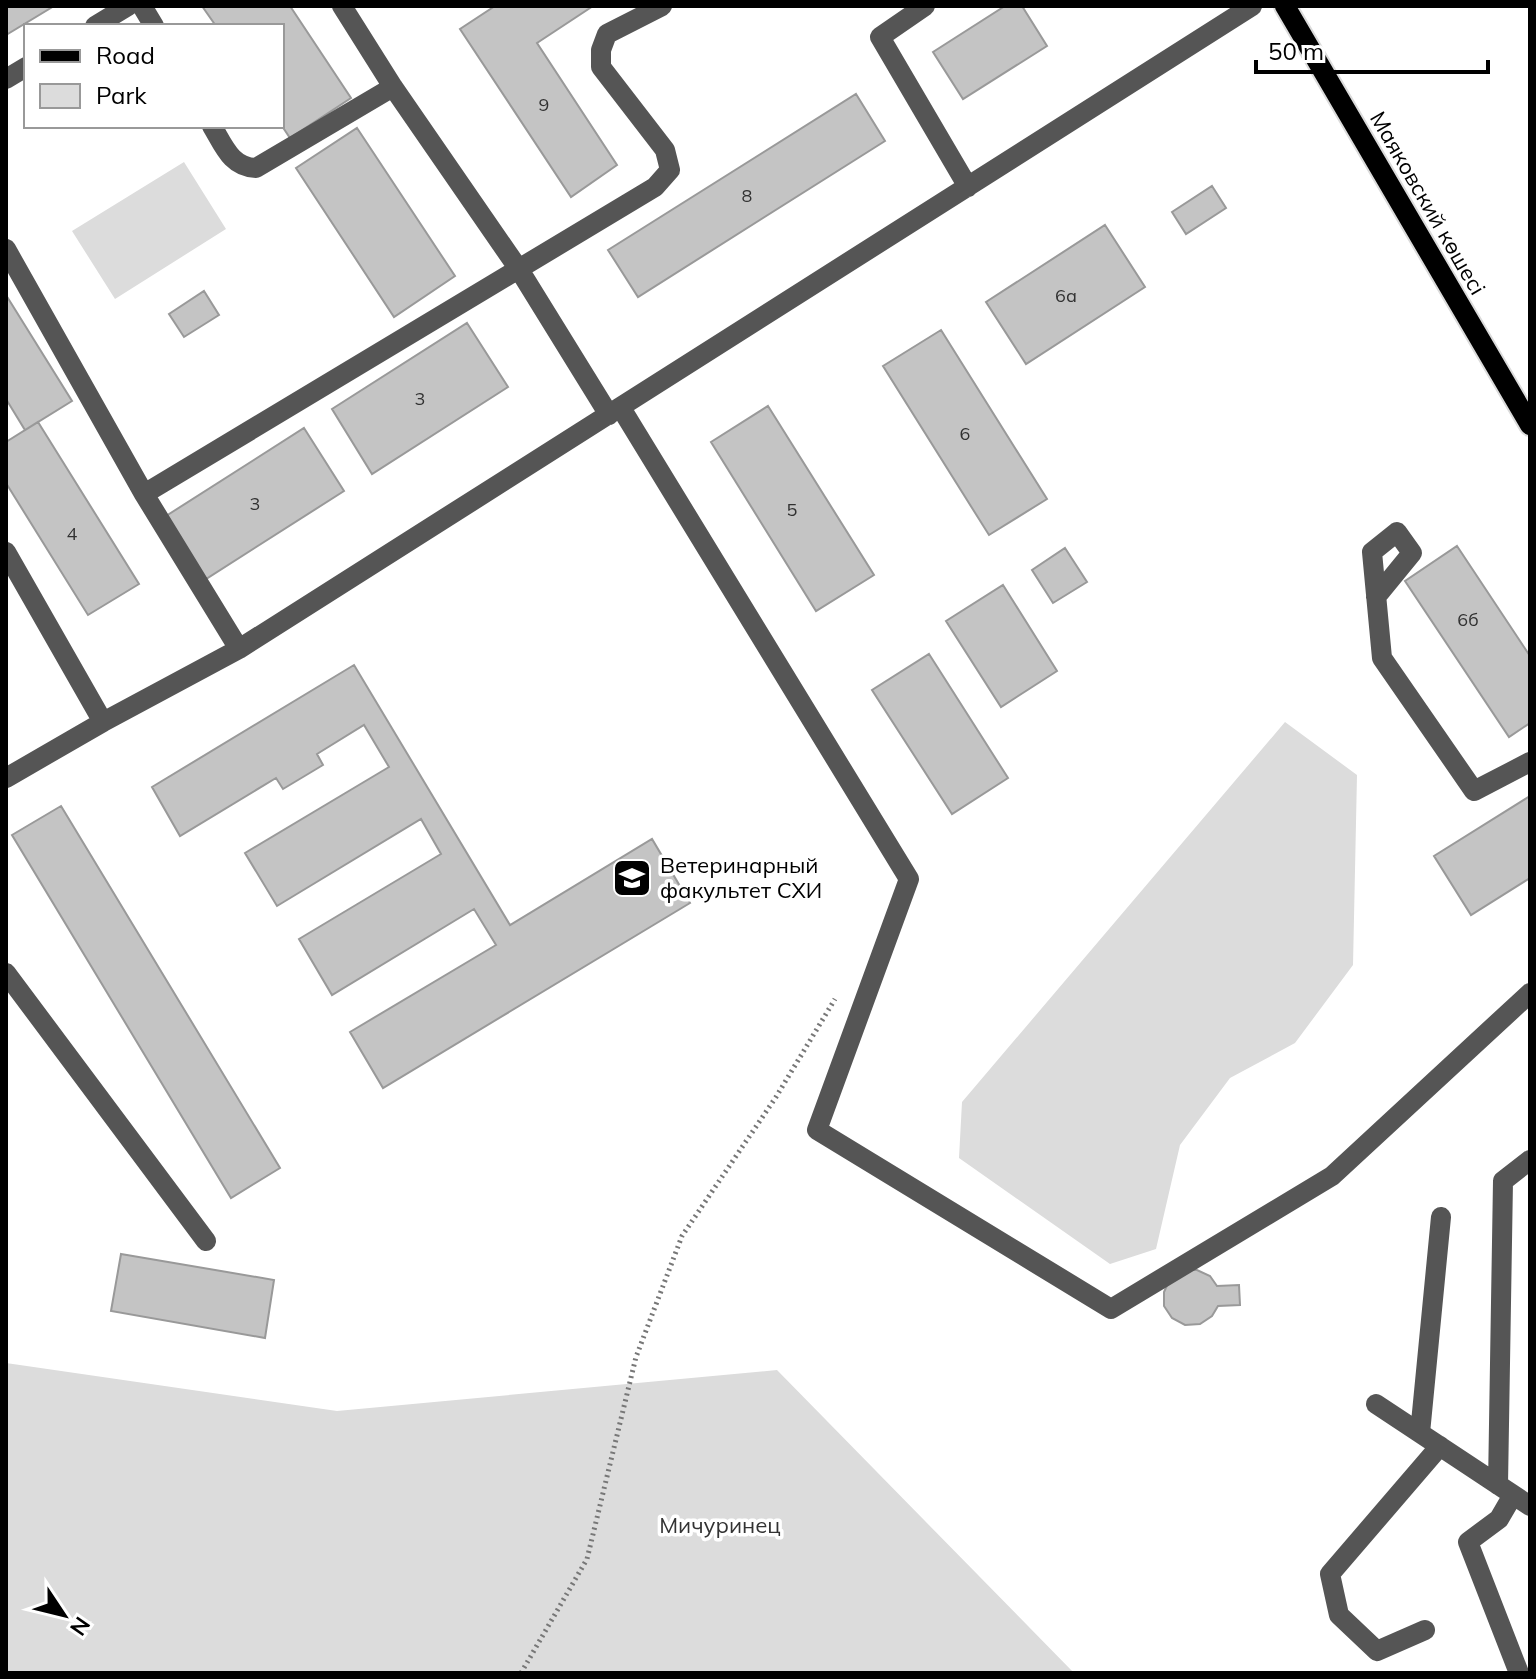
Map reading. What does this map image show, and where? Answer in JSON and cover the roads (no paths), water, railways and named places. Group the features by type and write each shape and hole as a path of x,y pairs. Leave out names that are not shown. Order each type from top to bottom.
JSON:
{"main road":[{"name":"Маяковский көшесі","path":"1285,6 1530,425"}],"lane":[{"path":"98,24 128,6"},
{"path":"142,6 153,24"},
{"path":"342,6 393,87 615,411 909,879 817,1130 1111,1309 1332,1176 1530,993"},
{"path":"144,494 520,271 655,187 670,170 665,150 601,67 601,50 607,34 662,6"},
{"path":"925,6 880,37 968,187"},
{"path":"6,778 239,649 1252,6"},
{"path":"6,79 24,68"},
{"path":"213,128 231,158 243,167 256,168 393,87"},
{"path":"6,249 144,494 239,649"},
{"path":"6,552 103,722"},
{"path":"1376,597 1382,658 1474,791 1530,762"},
{"path":"6,973 206,1241"},
{"path":"1519,1673 1468,1542 1499,1519 1514,1495 1503,1181 1530,1160"},
{"path":"1420,1433 1441,1217"},
{"path":"1376,1404 1514,1495"},
{"path":"1425,1630 1377,1651 1339,1615 1330,1574 1440,1446"}],"place":[{"name":"Ветеринарный факультет СХИ","path":"632,878"}],"park label":[{"name":"Мичуринец","path":"720,1525"}]}
